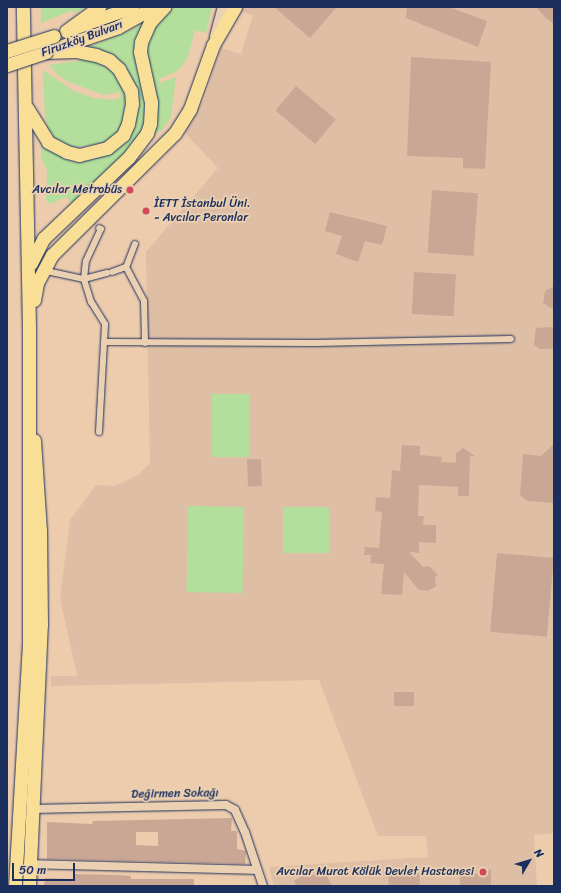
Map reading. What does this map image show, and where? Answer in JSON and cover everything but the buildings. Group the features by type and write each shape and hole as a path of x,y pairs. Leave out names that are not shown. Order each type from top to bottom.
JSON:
{"main road":[{"path":"60,34 99,7"},
{"name":"Firuzköy Bulvarı","path":"7,66 118,27 154,7"},
{"path":"28,269 44,238 129,156 147,133 150,124 151,102 141,58 141,42 150,22 164,7"},
{"path":"30,328 37,283 48,261 59,246 175,133 190,109 213,45 223,7"},
{"path":"213,45 235,7"},
{"name":"Firuzköy Bulvarı","path":"7,51 60,34 126,8"},
{"path":"15,886 29,644 28,412 30,328 25,104 25,11"},
{"path":"25,104 48,142 73,154 89,154 107,148 123,135 128,124 132,104 131,91 119,69 109,60 96,55 75,51 46,52"},
{"path":"28,412 34,437 37,476 41,626 29,886"}],"street":[{"path":"99,228 101,229 86,261 84,279 91,302 105,324 99,432"},
{"path":"51,272 84,279 109,273 126,267 135,244"},
{"path":"126,267 144,301 145,343"},
{"path":"105,342 145,343 511,339"},
{"name":"Değirmen Sokağı","path":"32,809 226,805 235,810 263,886"},
{"path":"29,864 257,870"}],"shaded area":[{"path":"242,7 554,7 554,833 534,835 537,886 274,886 269,867 428,857 426,836 378,836 319,680 51,686 51,676 77,676 60,598 70,520 96,485 115,486 138,475 150,463 146,252 218,168 185,133 204,100 221,48 241,54 253,15 240,11"}],"green space":[{"path":"41,7 87,7 74,14 73,10 41,23"},
{"path":"172,7 212,7 206,33 195,30 187,60 177,71 159,79 160,83 176,77 171,117 162,130 152,135 146,67 147,35 158,18"},
{"path":"143,23 135,56 144,93 146,122 135,143 72,203 66,197 50,204 46,200 47,169 42,160 41,144 72,162 82,162 104,155 133,127 137,106 134,85 88,47 125,33"},
{"path":"79,58 94,60 114,73 122,84 126,98 123,121 117,133 107,142 73,148 52,139 45,118 43,70 72,90 93,98 114,100 121,97 120,92 104,95 69,82 58,75 49,65 79,61"},
{"path":"212,394 249,394 249,457 212,457"},
{"path":"188,506 244,507 242,593 186,592"},
{"path":"283,507 329,507 329,553 283,553"}],"place":[{"name":"Avcılar Metrobüs","path":"130,190"},
{"name":"İETT İstanbul Üni. - Avcılar Peronlar","path":"146,211"},
{"name":"Avcılar Murat Kölük Devlet Hastanesi","path":"483,872"}]}
